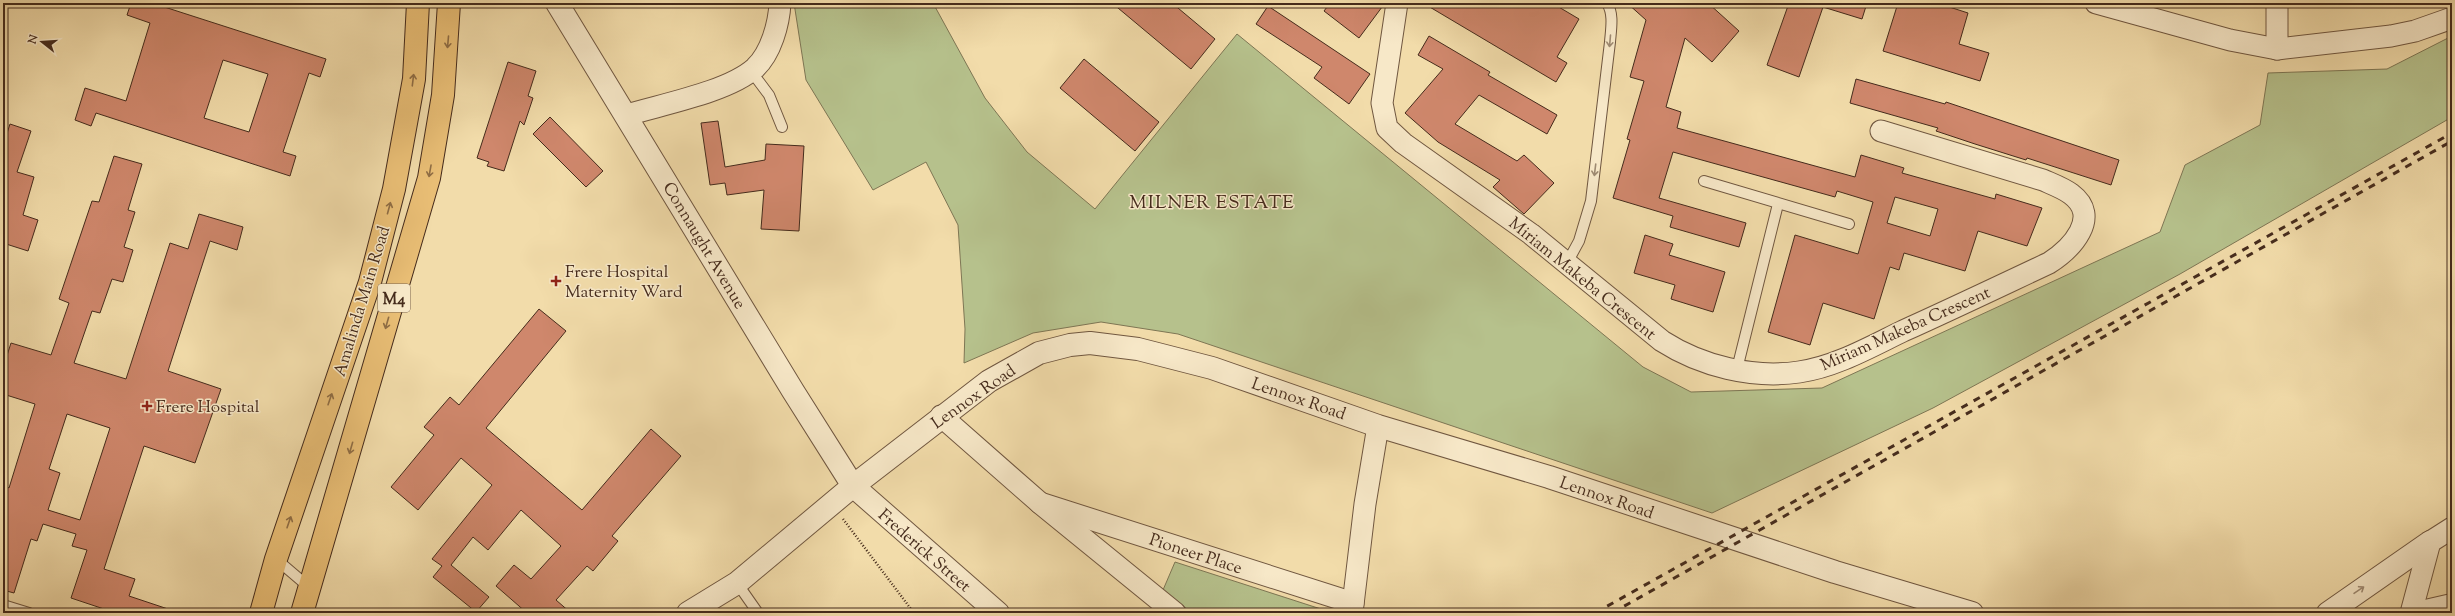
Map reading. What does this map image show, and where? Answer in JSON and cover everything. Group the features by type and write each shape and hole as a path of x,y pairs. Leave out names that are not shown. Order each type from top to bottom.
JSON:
{"main road":[{"name":"Amalinda Main Road","path":"261,613 276,559 370,282 392,196 414,79 418,3"},
{"name":"Amalinda Main Road","path":"302,613 429,178 443,95 449,3"}],"street":[{"name":"Connaught Avenue","path":"557,3 627,115 789,384 853,486"},
{"path":"627,115 720,87 741,78 751,71 756,67 769,48 779,15 780,3"},
{"name":"Miriam Makeba Crescent","path":"1397,3 1382,103 1387,128 1403,143 1531,234 1662,342 1696,360 1737,369 1770,373 1798,372 1820,368 1856,354 2049,263 2064,254 2082,230 2083,216 2080,204 2072,194 2059,187 2043,180 1881,131"},
{"path":"2096,3 2223,39 2277,49 2385,38 2415,32 2452,18"},
{"path":"2277,3 2277,49"},
{"name":"Lennox Road","path":"688,613 737,583 853,486 941,416 989,381 1039,353 1070,345 1090,343 1138,349 1212,368 1378,426 1549,477 1835,572 1972,613"},
{"name":"Pioneer Place","path":"941,416 1040,503 1175,613"},
{"name":"Pioneer Place","path":"1040,503 1352,608 1378,426"},
{"name":"Frederick Street","path":"853,486 998,613"},
{"path":"2328,613 2452,528"},
{"path":"2411,613 2430,542"},
{"path":"2417,613 2452,606"}],"lane":[{"path":"1568,263 1584,230 1591,201 1612,22 1610,8 1607,3"},
{"path":"751,71 769,95 782,127"},
{"path":"1704,181 1849,224"},
{"path":"1737,369 1778,204"},
{"path":"276,559 310,588"},
{"path":"737,583 758,613"},
{"path":"3,605 29,613"}],"path":[{"path":"830,506 847,523 914,613"}],"green space":[{"path":"794,3 933,3 985,98 1027,152 1095,209 1237,34 1643,367 1691,392 1822,388 2160,232 2185,165 2260,125 2268,73 2387,69 2452,36 2452,117 2180,274 1933,408 1712,513 1178,334 1101,322 1033,333 964,363 965,329 958,225 926,162 873,190 806,80"},
{"path":"1175,562 1324,610 1326,613 1192,613 1163,590"}],"building":[{"path":"131,3 152,3 326,59 320,77 309,73 283,152 296,156 290,176 96,113 91,126 75,120 85,88 126,101 150,23 127,15","holes":["223,60 268,74 249,132 204,118"]},
{"path":"1112,3 1172,3 1215,39 1191,69"},
{"path":"1330,3 1385,3 1359,38 1324,11"},
{"path":"1423,3 1552,3 1579,19 1557,57 1567,63 1556,82"},
{"path":"1627,3 1708,3 1739,31 1712,62 1685,38 1666,107 1681,112 1677,128 1855,177 1861,155 1904,168 1902,173 1995,199 1996,194 2042,208 2027,246 1978,231 1965,271 1904,253 1899,270 1890,267 1874,319 1823,303 1810,345 1768,332 1795,235 1858,254 1873,202 1837,191 1835,197 1673,152 1659,198 1746,223 1739,247 1670,227 1673,216 1613,198 1630,140 1627,139 1644,81 1630,77 1646,20","holes":["1895,197 1938,209 1930,236 1887,223"]},
{"path":"1789,3 1867,3 1862,19 1823,7 1799,77 1767,65"},
{"path":"1898,3 1937,3 1968,13 1959,44 1989,53 1980,81 1883,51"},
{"path":"1268,6 1370,74 1349,104 1314,78 1322,67 1256,24"},
{"path":"1429,36 1490,72 1488,75 1557,115 1547,134 1479,95 1455,124 1517,161 1524,155 1554,183 1524,214 1493,187 1500,180 1438,142 1405,113 1443,69 1418,55"},
{"path":"1084,59 1159,122 1135,151 1060,88"},
{"path":"508,62 536,71 528,96 533,98 524,125 520,121 504,171 487,166 489,162 477,158"},
{"path":"1856,79 1945,104 1946,102 2119,160 2111,185 2027,158 2026,160 1975,144 1936,131 1938,128 1850,103"},
{"path":"550,117 603,171 586,187 533,134"},
{"path":"718,121 725,167 765,160 766,144 804,146 799,231 761,229 764,190 727,195 725,183 710,185 701,123"},
{"path":"10,124 31,131 17,172 34,177 23,215 38,220 28,251 3,243 3,146"},
{"path":"114,156 142,164 128,210 135,212 124,247 133,250 123,282 112,279 100,313 92,311 74,363 126,379 170,243 188,249 199,214 243,227 237,250 210,241 168,371 221,389 195,463 144,446 104,569 135,579 129,596 171,610 171,613 116,613 71,598 87,550 72,546 76,534 43,524 37,541 31,539 14,593 3,590 3,484 9,488 35,404 3,394 3,368 11,343 51,355 69,303 59,299 92,201 99,202","holes":["67,414 110,428 80,520 48,510 60,473 49,469"]},
{"path":"1645,235 1673,244 1669,255 1725,272 1713,312 1671,299 1675,285 1634,273"},
{"path":"539,309 566,331 486,428 582,510 651,429 681,456 612,536 618,541 593,571 587,566 556,600 571,613 527,613 496,586 514,565 531,579 561,546 521,510 488,550 473,537 451,565 489,597 476,612 433,577 442,566 432,559 492,485 461,458 418,510 391,487 434,435 424,427 450,397 459,405"}],"railway":[{"path":"1595,613 2452,133"},
{"path":"1612,613 2452,141"}],"place":[{"name":"Frere Hospital Maternity Ward","path":"556,281"},
{"name":"Frere Hospital","path":"147,406"}],"district":[{"name":"MILNER ESTATE","path":"1212,201"}]}
